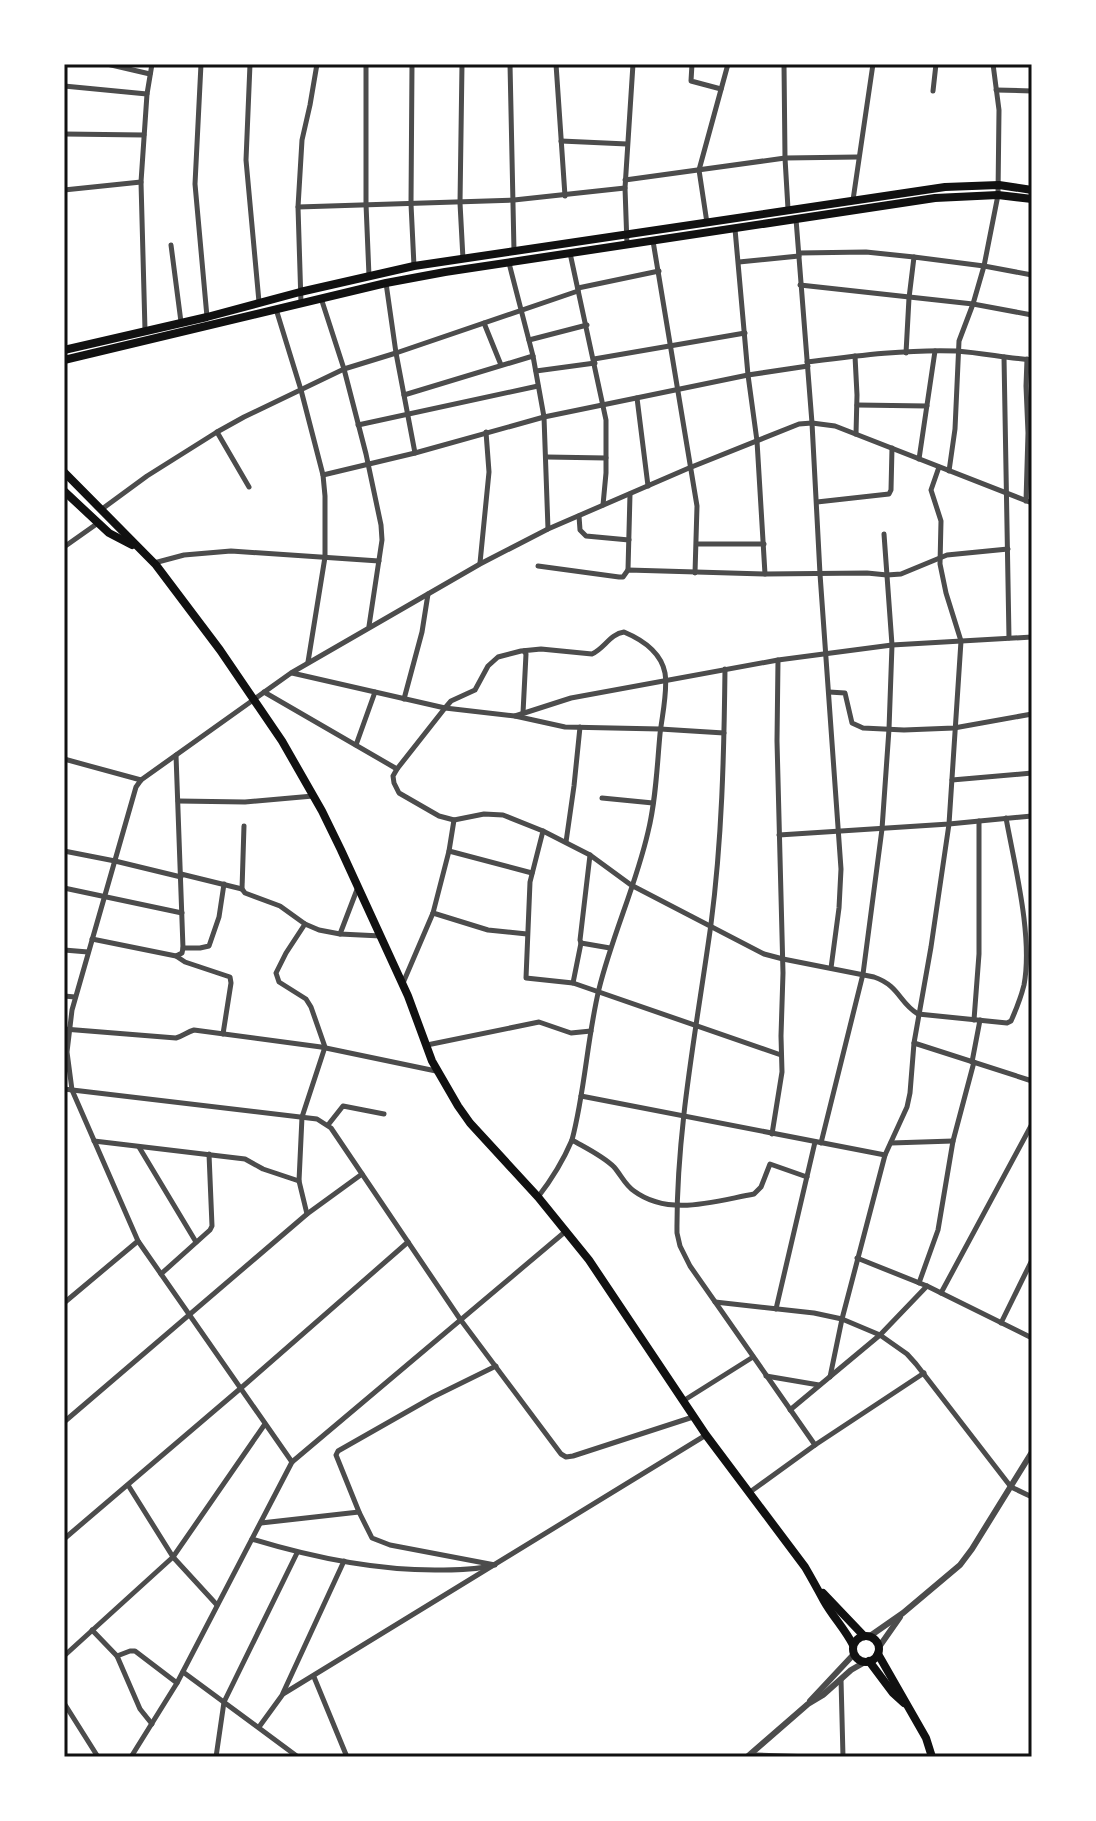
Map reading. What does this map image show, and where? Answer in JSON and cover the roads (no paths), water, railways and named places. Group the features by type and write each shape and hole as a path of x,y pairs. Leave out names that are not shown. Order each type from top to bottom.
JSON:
{"main road":[{"path":"64,350 414,266 945,187 999,185 1032,190"},
{"path":"64,360 386,283 508,262 935,198 998,195 1032,199"},
{"path":"64,472 153,563 220,650 282,741 358,886 437,1071 470,1123 538,1197 589,1260 693,1417 819,1590 867,1636 874,1638 907,1707 926,1738 932,1757"},
{"path":"64,491 109,533 142,551"},
{"path":"819,1590 845,1630 860,1661 867,1662 907,1707"},
{"path":"854,1650 855,1641 867,1636"},
{"path":"867,1662 879,1650"}],"street":[{"path":"107,64 150,74"},
{"path":"145,330 141,182 152,64"},
{"path":"201,64 195,184 207,317"},
{"path":"250,64 246,160 259,302"},
{"path":"301,303 298,207 302,140 317,64"},
{"path":"366,64 369,276"},
{"path":"412,64 414,266"},
{"path":"462,64 460,203 463,259"},
{"path":"510,64 514,251"},
{"path":"556,64 565,196"},
{"path":"627,245 625,180 633,64"},
{"path":"692,64 691,81 721,89"},
{"path":"707,223 699,170 728,64"},
{"path":"784,64 788,209"},
{"path":"853,200 873,64"},
{"path":"933,91 936,64"},
{"path":"949,471 955,429 958,351 984,266 998,195 1000,134 993,64"},
{"path":"64,86 147,94"},
{"path":"996,90 1032,91"},
{"path":"64,134 144,135"},
{"path":"561,141 627,144"},
{"path":"625,180 785,158 858,157"},
{"path":"64,190 141,182"},
{"path":"298,207 514,200 625,188"},
{"path":"796,218 841,869 831,968"},
{"path":"735,228 757,441 765,574"},
{"path":"653,241 697,506 695,573"},
{"path":"171,245 181,322"},
{"path":"739,262 798,254 866,252 1032,275"},
{"path":"570,253 606,420 603,506"},
{"path":"906,353 914,257"},
{"path":"508,262 533,356 544,417 548,529"},
{"path":"102,509 217,432 344,369 578,289 659,271"},
{"path":"386,283 415,453"},
{"path":"800,285 973,304 1032,315"},
{"path":"321,298 344,369 381,525 382,540 369,627"},
{"path":"276,309 301,390 323,475 325,496 325,557 307,663"},
{"path":"484,323 501,365"},
{"path":"529,340 587,325"},
{"path":"536,371 745,333"},
{"path":"919,459 935,351"},
{"path":"292,1462 138,1241 72,1090 67,1029 136,787 141,780 291,673 480,564 548,529 799,424 835,426 1029,502 1026,386 1030,359 958,351 855,356 544,417 323,475"},
{"path":"404,395 533,356"},
{"path":"855,356 856,434"},
{"path":"1004,357 1009,638"},
{"path":"358,425 538,386"},
{"path":"637,398 648,486"},
{"path":"857,405 927,406"},
{"path":"217,432 249,487"},
{"path":"480,564 489,472 486,432"},
{"path":"817,502 889,494 892,448"},
{"path":"547,457 606,458"},
{"path":"830,1377 857,1258 885,1155 907,1107 918,1014 949,824 961,641 946,593 940,558 941,521 931,490 939,467"},
{"path":"538,566 623,577 628,570 630,494"},
{"path":"579,516 580,530 586,536 629,540"},
{"path":"64,547 99,523"},
{"path":"776,1309 807,1177 863,974 882,829 889,729 892,645 884,534"},
{"path":"697,544 764,544"},
{"path":"628,570 887,575 901,574 947,555 1008,549"},
{"path":"153,563 184,555 231,551 379,561"},
{"path":"404,699 422,632 428,593"},
{"path":"538,1197 559,1167 572,1140 598,992 610,948 631,885 639,867 649,828 665,680 662,662 656,654 642,641 624,632 616,634 592,654 541,649 498,657 488,666 475,690 451,701 397,769 393,776 399,793 439,816 454,820 484,814 503,815 543,831 590,855 631,885 764,954 884,980 918,1014 1011,1021 1023,986 1027,955 1019,882 1006,818"},
{"path":"515,716 571,698 778,660 892,645 1032,637"},
{"path":"523,713 524,651"},
{"path":"772,1134 782,1072 778,660"},
{"path":"725,669 719,848 684,1117 677,1233 690,1266 815,1445"},
{"path":"291,673 445,708 515,716 565,727 725,733"},
{"path":"264,692 397,769"},
{"path":"356,745 375,692"},
{"path":"829,692 845,693 852,723 863,728 954,728 1032,714"},
{"path":"566,842 580,727"},
{"path":"176,755 183,948 182,953 176,956"},
{"path":"64,759 141,780"},
{"path":"952,780 1032,773"},
{"path":"178,801 245,802 313,796"},
{"path":"602,798 653,803"},
{"path":"779,835 1032,816"},
{"path":"402,984 433,913 454,820"},
{"path":"919,1283 938,1230 953,1141 973,1062 979,954 979,821"},
{"path":"242,889 244,826"},
{"path":"543,831 532,873 526,978 573,983 781,1055"},
{"path":"64,851 242,889 245,893 280,906 319,930 381,936"},
{"path":"449,851 532,873"},
{"path":"573,983 581,943 590,855"},
{"path":"183,948 209,946 219,917 224,884"},
{"path":"340,934 358,886"},
{"path":"64,888 182,913"},
{"path":"433,913 488,930 527,934"},
{"path":"305,924 276,973 279,982 306,999 325,1047 302,1117 299,1181 307,1214"},
{"path":"92,939 176,956 230,977 223,1034"},
{"path":"581,943 610,948"},
{"path":"64,950 88,952"},
{"path":"64,996 75,997"},
{"path":"427,1045 539,1022 571,1033 591,1031"},
{"path":"67,1029 176,1038 194,1030 325,1047 437,1071"},
{"path":"914,1043 1032,1081"},
{"path":"64,1089 317,1119 328,1125 460,1319 566,1457 693,1417"},
{"path":"581,1096 885,1155"},
{"path":"328,1125 343,1106 384,1114"},
{"path":"941,1293 1032,1124"},
{"path":"572,1140 613,1166 636,1193 677,1207 754,1194 761,1187 770,1164 807,1177"},
{"path":"94,1141 245,1159 263,1169 299,1181"},
{"path":"891,1143 953,1141"},
{"path":"138,1146 196,1242"},
{"path":"161,1274 212,1226 209,1154"},
{"path":"64,1422 307,1214 362,1174"},
{"path":"134,1755 177,1683 292,1462 566,1231"},
{"path":"64,1303 138,1241"},
{"path":"64,1539 408,1242"},
{"path":"857,1258 927,1286 1032,1338"},
{"path":"1001,1323 1032,1260"},
{"path":"790,1410 880,1335 927,1286"},
{"path":"714,1302 842,1319 880,1335 907,1354 924,1373 1011,1487 1032,1497"},
{"path":"683,1401 753,1357"},
{"path":"496,1366 433,1397 338,1451 337,1460 372,1538 496,1565"},
{"path":"750,1493 815,1445 924,1373"},
{"path":"766,1376 820,1385"},
{"path":"64,1656 173,1557 265,1424"},
{"path":"283,1694 706,1435"},
{"path":"867,1636 903,1613 960,1565 1032,1452"},
{"path":"128,1485 173,1557 217,1605"},
{"path":"260,1523 359,1512"},
{"path":"252,1539 297,1553 370,1566 420,1570 478,1569 496,1565"},
{"path":"216,1757 224,1702 297,1553"},
{"path":"259,1727 283,1694 344,1561"},
{"path":"879,1650 903,1613"},
{"path":"92,1630 117,1656 140,1709 152,1724"},
{"path":"748,1757 808,1704 854,1650"},
{"path":"117,1656 135,1651 177,1683"},
{"path":"808,1704 867,1662"},
{"path":"182,1672 298,1757"},
{"path":"314,1677 347,1757"},
{"path":"841,1678 843,1757"},
{"path":"64,1703 98,1757"},
{"path":"748,1757 812,1757"}]}
